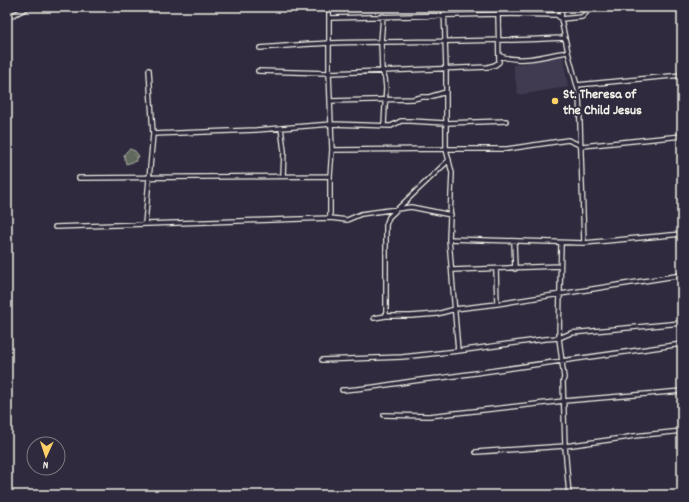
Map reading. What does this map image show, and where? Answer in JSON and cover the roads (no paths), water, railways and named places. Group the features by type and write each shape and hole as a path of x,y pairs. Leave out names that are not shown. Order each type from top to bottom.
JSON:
{"street":[{"path":"7,18 29,7"},
{"path":"329,7 328,43 332,124 330,218"},
{"path":"444,7 446,150 452,173 449,239 458,351"},
{"path":"562,7 561,18 579,93 582,146 584,243"},
{"path":"329,18 498,14 557,15 561,18 582,17 589,10 603,7"},
{"path":"258,71 329,73 488,67 499,62 498,14"},
{"path":"383,16 381,42 382,71 385,78 384,125"},
{"path":"260,48 328,43 411,43 565,38"},
{"path":"500,56 524,60 568,52"},
{"path":"145,224 153,134 149,70"},
{"path":"577,85 682,75"},
{"path":"330,101 413,99 430,97 446,92"},
{"path":"153,134 256,130 332,124 391,126 401,121 445,123 506,121"},
{"path":"281,128 284,151 283,176"},
{"path":"332,150 507,149 568,140 582,146 682,136"},
{"path":"386,316 386,225 389,217 449,160"},
{"path":"79,178 330,176"},
{"path":"55,227 330,218 347,220 361,214 411,207 450,215"},
{"path":"449,239 584,243 682,234"},
{"path":"514,241 515,268"},
{"path":"561,243 559,338 564,378 565,446 569,495"},
{"path":"452,270 560,266"},
{"path":"496,269 497,304"},
{"path":"374,318 386,316 437,314 455,309 497,304 682,275"},
{"path":"322,360 402,357 559,338 571,333 682,323"},
{"path":"342,390 359,389 420,379 440,378 682,344"},
{"path":"384,415 429,416 564,401 682,391"},
{"path":"476,452 565,446 682,431"}],"place":[{"name":"St. Theresa of the Child Jesus","path":"555,101"}]}
